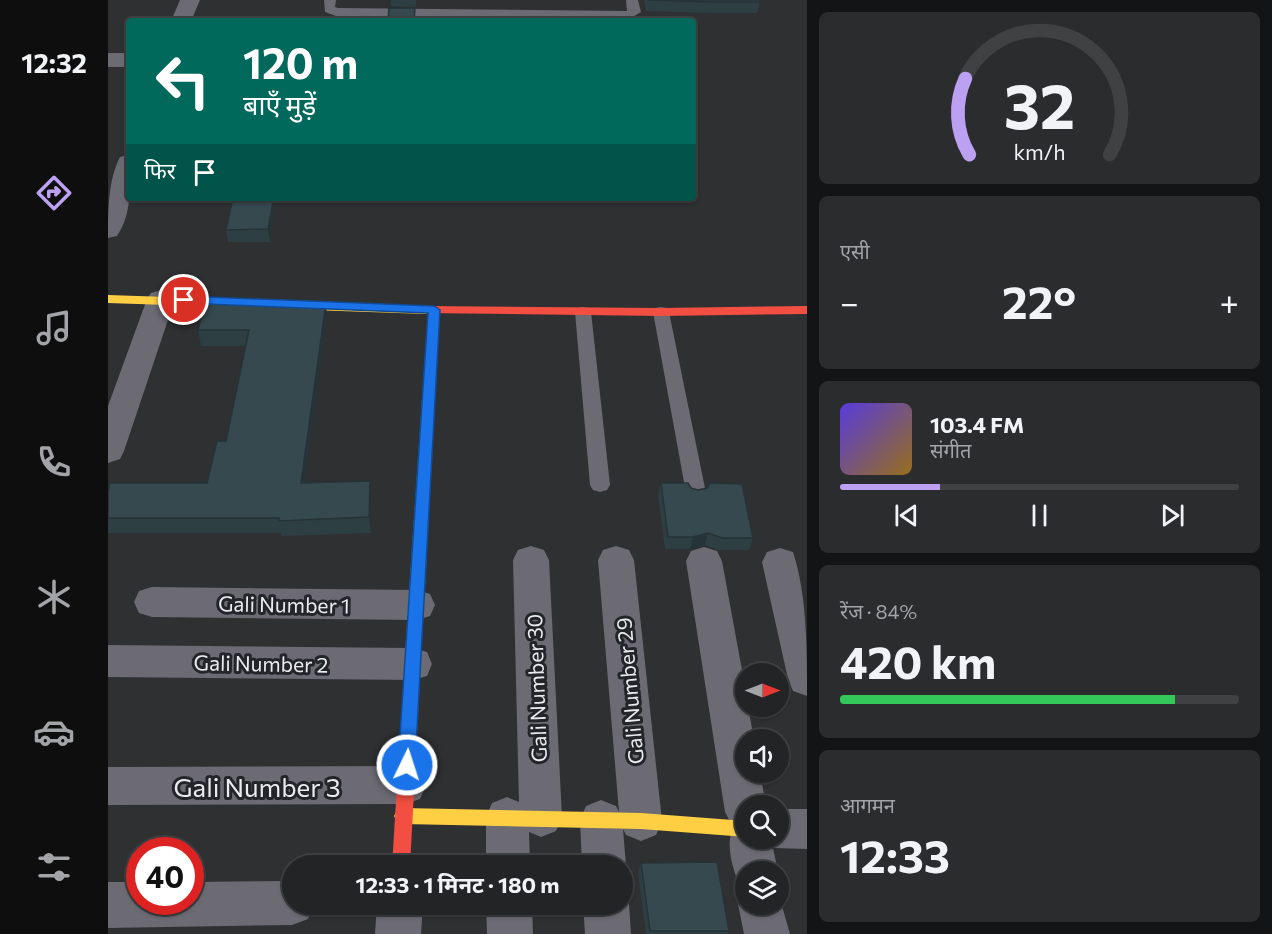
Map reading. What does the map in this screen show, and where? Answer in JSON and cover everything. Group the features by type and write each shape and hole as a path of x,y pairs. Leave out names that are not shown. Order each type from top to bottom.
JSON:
{"street":[{"path":"182,18 190,0"},
{"path":"108,60 126,60"},
{"path":"108,230 126,172"},
{"path":"108,299 434,310 583,312 807,310"},
{"path":"108,451 161,299"},
{"path":"402,855 434,310"},
{"name":"Gali Number 30","path":"524,817 531,560"},
{"name":"Gali Number 29","path":"616,561 621,820"},
{"path":"704,561 743,795"},
{"path":"780,562 807,679"},
{"name":"Gali Number 1","path":"152,602 417,605"},
{"name":"Gali Number 2","path":"108,661 413,664"},
{"name":"Gali Number 3","path":"108,786 404,801"},
{"path":"404,801 524,817 621,820 735,828"},
{"path":"512,855 524,817"},
{"path":"608,855 621,820"},
{"path":"789,829 807,829"},
{"path":"108,905 282,903"},
{"path":"398,934 399,915"},
{"path":"509,915 510,934"},
{"path":"607,915 608,934"},
{"path":"763,915 766,934"}],"lane":[{"path":"330,0 329,9 336,12 628,15 635,12 632,0"},
{"path":"499,0 500,14"},
{"path":"583,312 600,485"},
{"path":"661,312 696,493"}],"building":[{"path":"648,0 759,0 760,2 712,2"},
{"path":"389,8 415,8 414,18 388,18"},
{"path":"232,202 273,202 268,229 226,230"},
{"path":"205,300 248,300 247,303 326,303 301,483 370,481 369,517 279,521 279,518 108,518 110,483 207,483 217,441 226,441 249,330 198,330"},
{"path":"661,483 688,483 691,488 698,490 707,488 710,483 742,484 753,538 722,538 708,533 693,537 668,537"},
{"path":"717,862 729,931 650,931 641,863"}],"traffic: fast":[{"path":"415,623 434,310"}],"traffic: slow":[{"path":"108,299 426,310"},
{"path":"403,816 641,821 735,828"}],"traffic: jam":[{"path":"426,310 661,312 807,310"},
{"path":"402,855 415,623"}],"route":[{"path":"184,300 434,310 407,765"}]}
